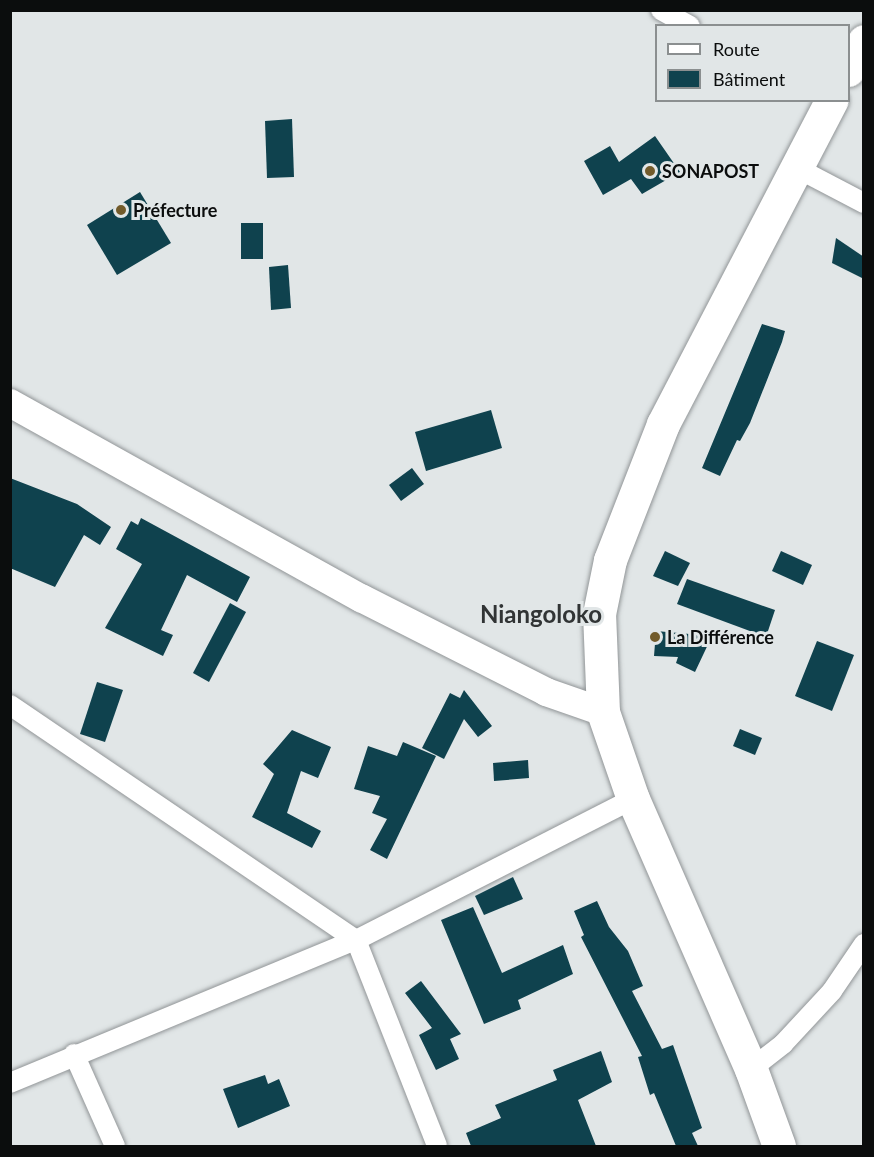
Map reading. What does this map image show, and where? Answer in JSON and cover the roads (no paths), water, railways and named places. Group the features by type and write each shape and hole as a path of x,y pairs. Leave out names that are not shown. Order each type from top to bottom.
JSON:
{"highway":[{"path":"850,68 864,41"},
{"path":"779,1146 751,1069 633,798 603,712 598,614 610,560 663,424 831,102"}],"main road":[{"path":"10,403 361,598 546,692 603,712"}],"street":[{"path":"661,10 686,24"},
{"path":"797,168 864,203"},
{"path":"10,705 356,940 437,1146"},
{"path":"10,1083 74,1054 356,940 633,798"},
{"path":"751,1069 783,1044 832,991 864,944"},
{"path":"74,1054 115,1146"}],"place":[{"name":"SONAPOST","path":"650,171"},
{"name":"Préfecture","path":"121,210"},
{"name":"La Différence","path":"655,637"}],"district":[{"name":"Niangoloko","path":"541,614"}]}
